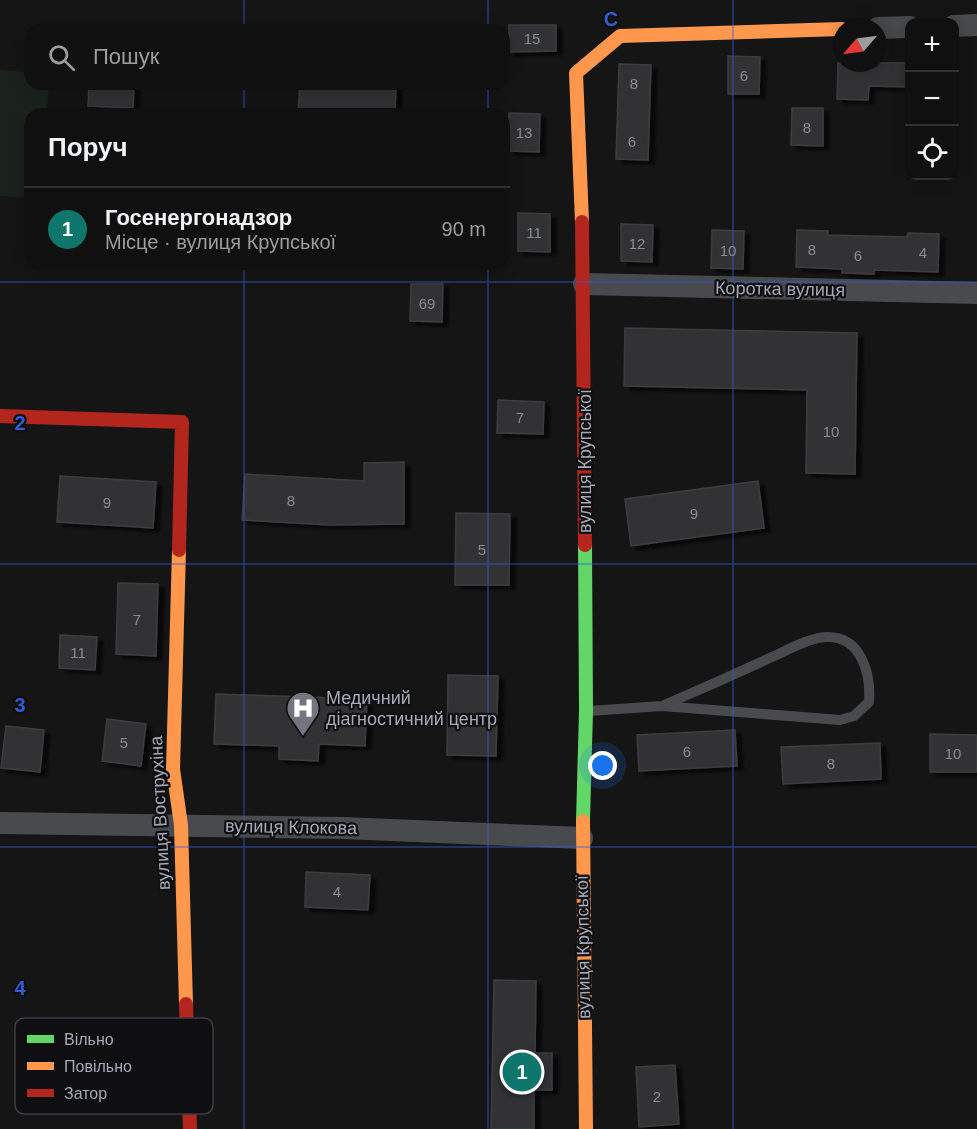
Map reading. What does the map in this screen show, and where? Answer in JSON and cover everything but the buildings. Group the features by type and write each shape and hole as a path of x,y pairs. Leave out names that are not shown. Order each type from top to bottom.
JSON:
{"street":[{"path":"959,26 977,25"},
{"path":"887,28 905,27"},
{"name":"вулиця Крупської","path":"586,1129 582,838 586,711 584,284 576,73 620,36 833,29"},
{"name":"Коротка вулиця","path":"584,284 977,293"},
{"name":"вулиця Вострухіна","path":"0,416 182,422 173,745 175,795 181,825 186,1018"},
{"name":"вулиця Клокова","path":"0,822 343,828 582,838"},
{"name":"вулиця Вострухіна","path":"189,1114 189,1129"}],"lane":[{"path":"586,711 662,706 840,720 854,716 869,702 870,682 864,660 847,641 827,637 800,645 662,706"}],"shaded area":[{"path":"0,70 24,72 24,90 49,90 47,108 24,108 24,198 0,196"}],"traffic: fast":[{"path":"583,821 586,711 585,545"}],"traffic: slow":[{"path":"582,222 576,73 620,36 833,29"},
{"path":"179,550 173,769 181,825 186,1004"},
{"path":"583,821 586,1129"}],"traffic: jam":[{"path":"582,222 585,545"},
{"path":"0,416 182,422 179,550"},
{"path":"186,1004 186,1018"},
{"path":"190,1114 190,1129"}],"place":[{"name":"Медичний діагностичний центр","path":"303,737"},
{"name":"Госенергонадзор","path":"522,1072"}]}
